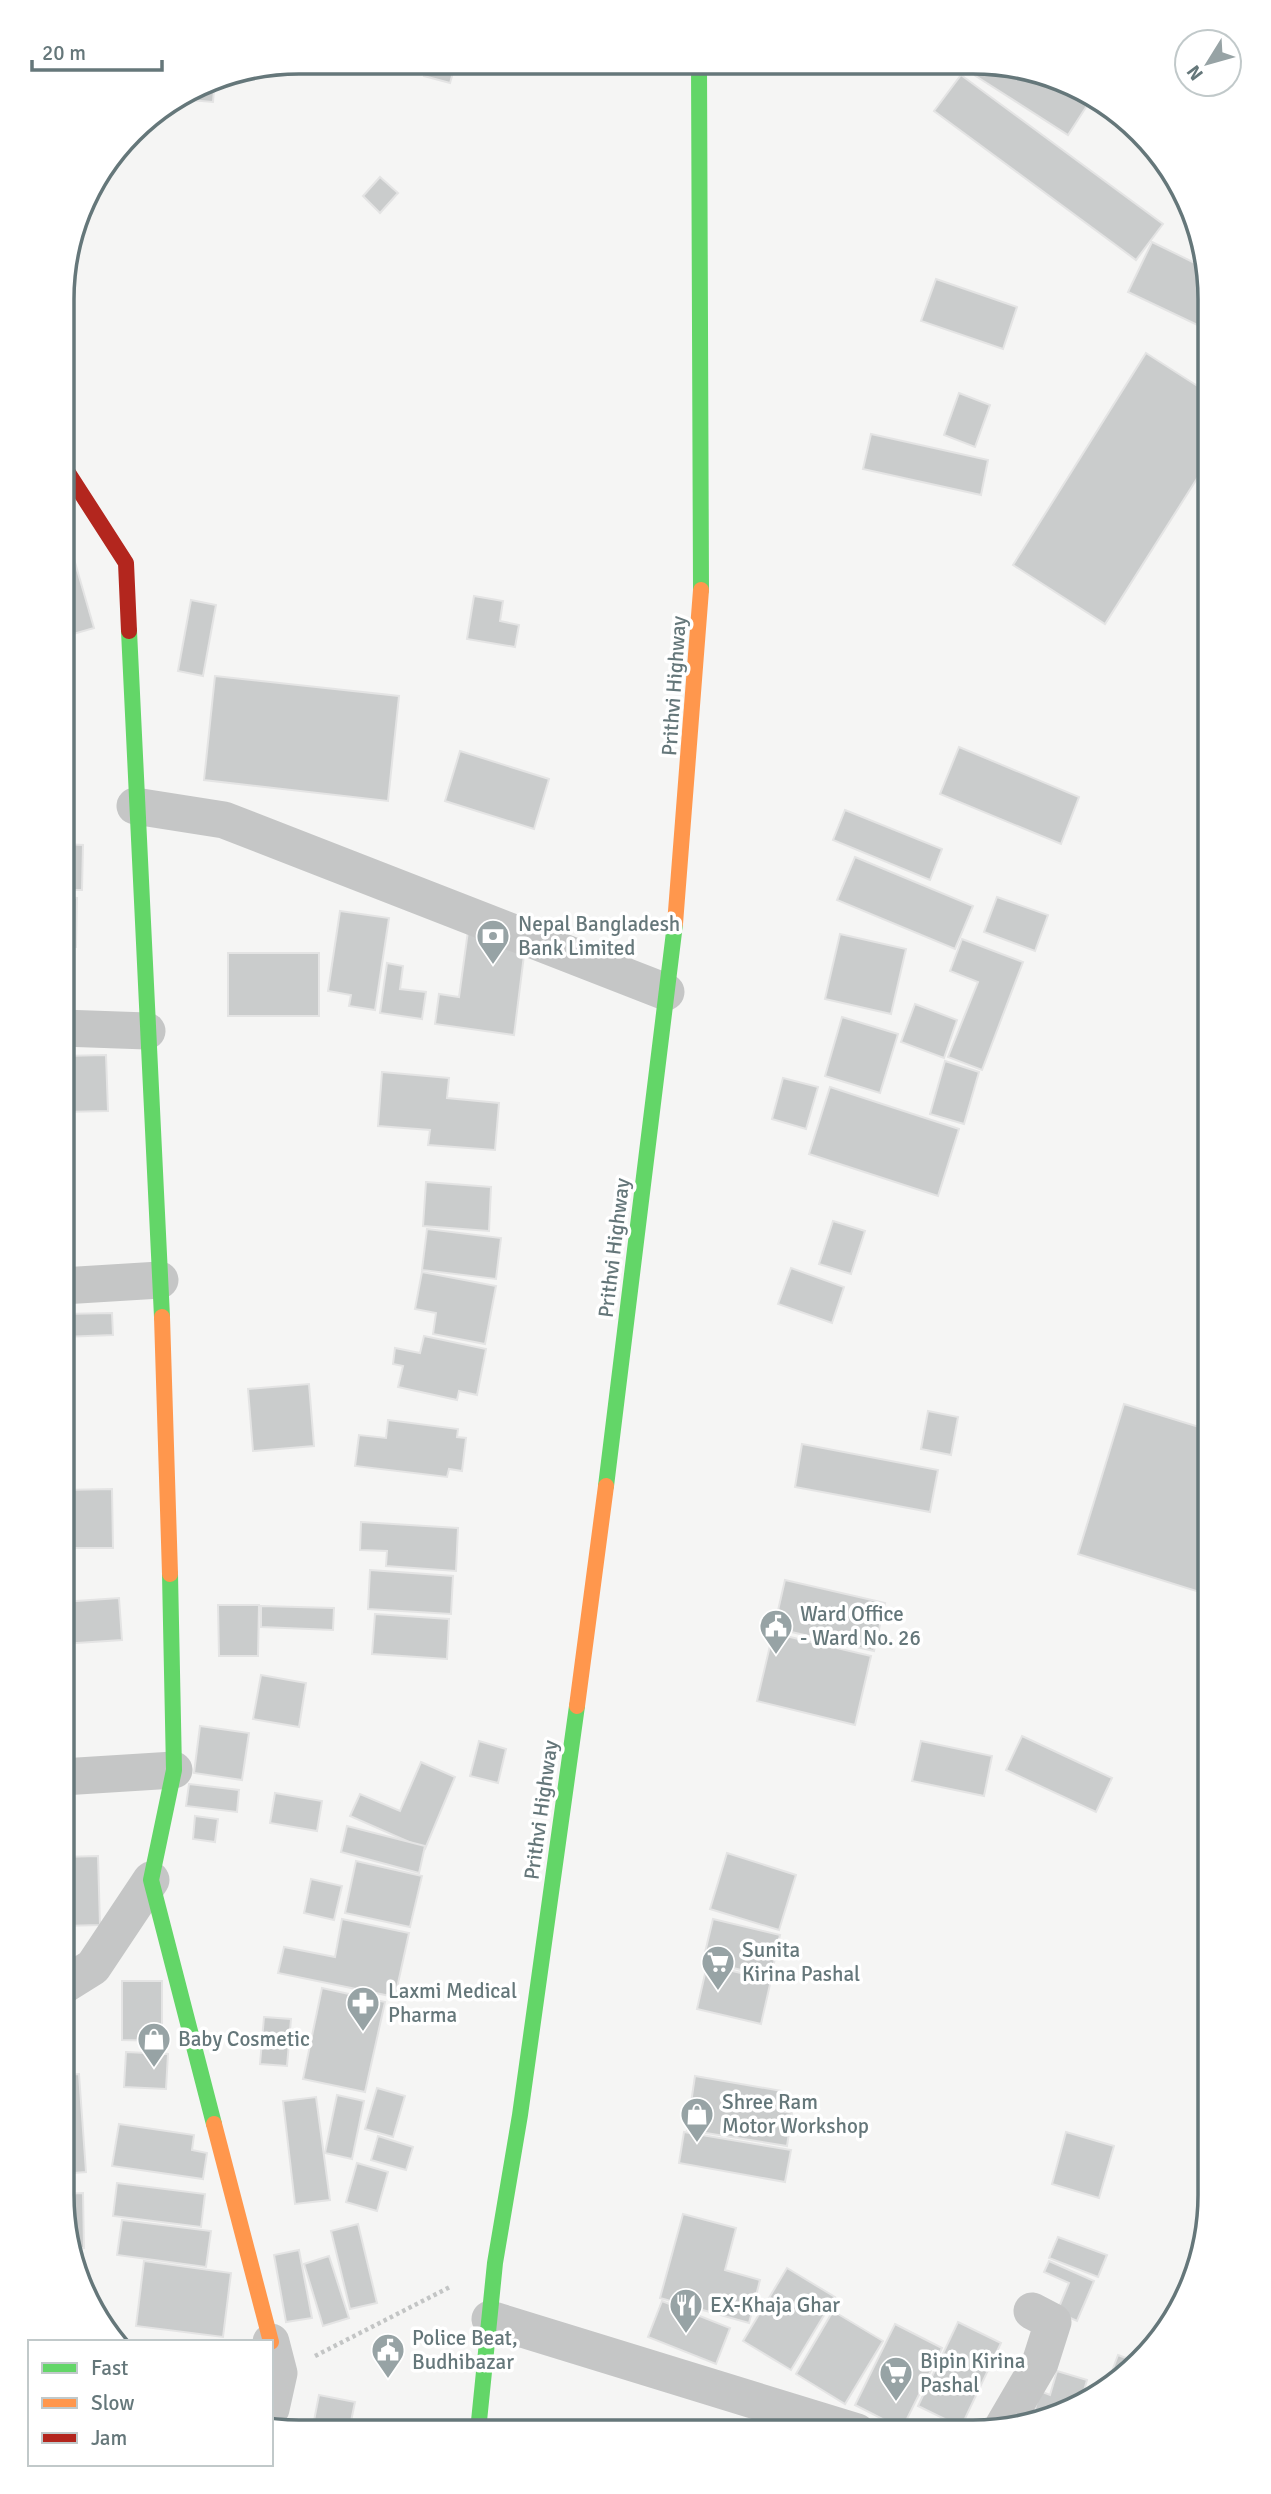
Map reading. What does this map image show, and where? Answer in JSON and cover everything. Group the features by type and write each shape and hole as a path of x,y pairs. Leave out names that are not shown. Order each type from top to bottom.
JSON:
{"main road":[{"name":"Prithvi Highway","path":"479,2420 495,2263 520,2115 599,1546 681,876 701,606 699,74"},
{"path":"74,482 126,563 135,806 166,1402 174,1770 151,1880 271,2340"}],"street":[{"path":"135,806 224,820 666,992"},
{"path":"74,1028 147,1031"},
{"path":"74,1285 160,1280"},
{"path":"74,1776 174,1770"},
{"path":"74,1979 93,1967 151,1880"},
{"path":"1008,2418 1040,2363 1054,2322 1032,2311"},
{"path":"490,2319 818,2420"},
{"path":"273,2371 274,2352"}],"path":[{"path":"274,2352 414,2307 495,2263"}],"building":[{"path":"425,74 453,74 450,83"},
{"path":"973,74 1017,78 1045,85 1087,105 1068,135"},
{"path":"961,75 1163,224 1136,260 934,111"},
{"path":"214,90 213,102 193,100"},
{"path":"380,177 398,193 380,213 363,196"},
{"path":"1152,242 1195,263 1198,325 1128,292"},
{"path":"936,279 1017,307 1003,349 921,321"},
{"path":"1146,353 1198,386 1198,477 1105,624 1013,565"},
{"path":"959,393 990,405 975,447 944,435"},
{"path":"871,434 988,460 981,495 863,469"},
{"path":"74,559 94,628 74,634"},
{"path":"474,596 503,601 500,621 519,625 515,647 467,639"},
{"path":"191,600 216,605 203,676 178,671"},
{"path":"215,676 399,696 388,801 204,780"},
{"path":"959,747 1079,797 1061,844 940,794"},
{"path":"460,751 549,779 534,829 445,801"},
{"path":"845,810 942,849 930,880 833,840"},
{"path":"74,845 83,845 82,890 74,890"},
{"path":"855,857 973,906 955,949 837,900"},
{"path":"997,897 1048,915 1035,951 984,932"},
{"path":"74,898 77,898 74,947"},
{"path":"340,911 389,918 375,1010 349,1006 351,995 328,991"},
{"name":"Nepal Bangladesh Bank Limited","path":"468,931 526,939 514,1035 435,1024 439,994 459,997"},
{"path":"840,934 906,949 891,1014 825,999"},
{"path":"962,939 1023,962 982,1070 948,1057 978,982 950,971"},
{"path":"228,953 319,953 319,1016 228,1016"},
{"path":"387,963 403,966 400,989 426,992 422,1019 380,1013"},
{"path":"915,1004 957,1020 944,1058 901,1042"},
{"path":"842,1017 898,1034 880,1093 825,1076"},
{"path":"106,1055 108,1111 74,1112 74,1056"},
{"path":"945,1061 979,1072 964,1124 930,1114"},
{"path":"382,1072 449,1078 447,1098 499,1103 495,1150 428,1145 430,1130 378,1126"},
{"path":"783,1078 818,1087 806,1129 772,1119"},
{"path":"830,1087 959,1129 938,1196 809,1154"},
{"path":"426,1182 491,1187 489,1231 423,1226"},
{"path":"833,1221 865,1231 851,1274 819,1264"},
{"path":"427,1229 501,1238 496,1279 422,1270"},
{"path":"791,1268 844,1287 832,1323 778,1304"},
{"path":"422,1272 496,1286 485,1344 433,1334 436,1313 415,1309"},
{"path":"112,1313 113,1335 74,1337 74,1314"},
{"path":"424,1336 486,1349 477,1395 459,1391 457,1400 398,1387 403,1366 393,1364 395,1348 420,1353"},
{"path":"309,1384 314,1446 253,1451 248,1389"},
{"path":"1124,1404 1197,1426 1197,1591 1078,1554"},
{"path":"928,1411 958,1417 951,1455 921,1449"},
{"path":"388,1420 458,1429 457,1437 466,1438 462,1471 449,1469 447,1477 355,1466 359,1435 386,1438"},
{"path":"802,1444 938,1470 930,1512 795,1487"},
{"path":"112,1489 113,1548 74,1548 74,1490"},
{"path":"361,1522 458,1528 456,1571 386,1566 387,1551 360,1550"},
{"path":"370,1570 453,1576 451,1614 368,1609"},
{"path":"785,1580 885,1603 874,1651 774,1628"},
{"path":"119,1598 122,1640 74,1643 74,1601"},
{"path":"218,1605 259,1605 258,1656 219,1656"},
{"path":"261,1606 334,1608 333,1630 261,1627"},
{"path":"375,1614 449,1619 447,1659 372,1654"},
{"path":"773,1633 871,1656 855,1725 757,1701"},
{"path":"261,1675 306,1683 299,1727 253,1719"},
{"path":"200,1726 249,1733 242,1780 194,1773"},
{"path":"1022,1736 1112,1778 1096,1812 1006,1770"},
{"path":"479,1741 506,1749 498,1783 470,1776"},
{"path":"921,1741 992,1756 984,1796 912,1781"},
{"path":"421,1762 455,1777 425,1849 350,1816 360,1794 400,1811"},
{"path":"189,1784 239,1790 237,1812 186,1806"},
{"path":"275,1793 322,1801 317,1831 270,1823"},
{"path":"195,1816 218,1819 215,1842 193,1839"},
{"path":"347,1826 425,1846 419,1873 341,1852"},
{"path":"727,1853 796,1875 779,1930 710,1909"},
{"path":"98,1856 100,1925 74,1926 74,1857"},
{"path":"356,1861 422,1876 410,1927 345,1913"},
{"path":"311,1879 342,1886 334,1920 304,1913"},
{"path":"342,1919 409,1933 395,1997 278,1973 284,1947 335,1957"},
{"path":"713,1919 780,1935 771,1977 703,1961"},
{"path":"707,1965 771,1980 761,2024 697,2009"},
{"path":"122,1981 162,1981 162,2041 122,2040"},
{"path":"322,1988 385,2002 365,2092 303,2079"},
{"path":"264,2017 291,2019 287,2066 260,2064"},
{"path":"126,2052 168,2054 166,2089 124,2087"},
{"path":"74,2074 79,2074 86,2172 74,2173"},
{"path":"695,2076 782,2091 779,2111 792,2113 787,2146 687,2130"},
{"path":"377,2088 405,2096 393,2137 365,2129"},
{"path":"337,2095 364,2101 352,2159 325,2153"},
{"path":"316,2097 330,2200 295,2204 283,2101"},
{"path":"119,2124 194,2135 192,2150 207,2153 203,2179 112,2166"},
{"path":"684,2132 791,2150 785,2182 679,2163"},
{"path":"1066,2132 1114,2146 1099,2198 1052,2184"},
{"path":"378,2136 413,2147 406,2170 371,2160"},
{"path":"357,2163 388,2172 377,2211 346,2202"},
{"path":"117,2183 205,2194 201,2227 113,2216"},
{"path":"74,2193 83,2193 84,2248 80,2248 75,2225"},
{"path":"683,2214 736,2228 725,2270 760,2280 749,2323 660,2298"},
{"path":"122,2220 211,2231 206,2267 117,2255"},
{"path":"358,2224 377,2303 350,2309 331,2231"},
{"path":"1058,2237 1107,2255 1098,2277 1049,2258"},
{"path":"299,2250 312,2318 286,2322 274,2255"},
{"path":"329,2256 349,2318 323,2326 304,2264"},
{"path":"144,2261 231,2273 223,2337 136,2326"},
{"path":"1049,2261 1094,2281 1077,2321 1057,2312 1069,2283 1044,2272"},
{"path":"787,2268 835,2297 791,2370 743,2341"},
{"path":"662,2301 730,2328 716,2364 648,2337"},
{"path":"833,2311 883,2341 845,2404 796,2374"},
{"path":"958,2322 1001,2343 964,2420 947,2420 918,2406"},
{"path":"895,2324 942,2348 906,2420 884,2420 855,2405"},
{"path":"1118,2355 1128,2359 1111,2373"},
{"path":"1057,2371 1087,2380 1084,2391 1034,2412 1040,2391 1050,2395"},
{"path":"319,2395 355,2402 351,2420 314,2420"}],"traffic: fast":[{"path":"699,74 701,590"},
{"path":"129,631 162,1317"},
{"path":"606,1486 675,924"},
{"path":"170,1574 174,1770 151,1880 214,2124"},
{"path":"479,2420 495,2263 520,2115 577,1706"}],"traffic: slow":[{"path":"675,924 701,590"},
{"path":"162,1317 170,1574"},
{"path":"577,1706 606,1486"},
{"path":"214,2124 270,2340"}],"traffic: jam":[{"path":"74,482 126,563 129,631"}],"place":[{"name":"Nepal Bangladesh Bank Limited","path":"493,966"},
{"name":"Ward Office - Ward No. 26","path":"776,1656"},
{"name":"Sunita Kirina Pashal","path":"718,1992"},
{"name":"Laxmi Medical Pharma","path":"363,2033"},
{"name":"Baby Cosmetic","path":"154,2069"},
{"name":"Shree Ram Motor Workshop","path":"697,2144"},
{"name":"EX-Khaja Ghar","path":"686,2335"},
{"name":"Police Beat, Budhibazar","path":"388,2380"},
{"name":"Bipin Kirina Pashal","path":"896,2403"}]}
